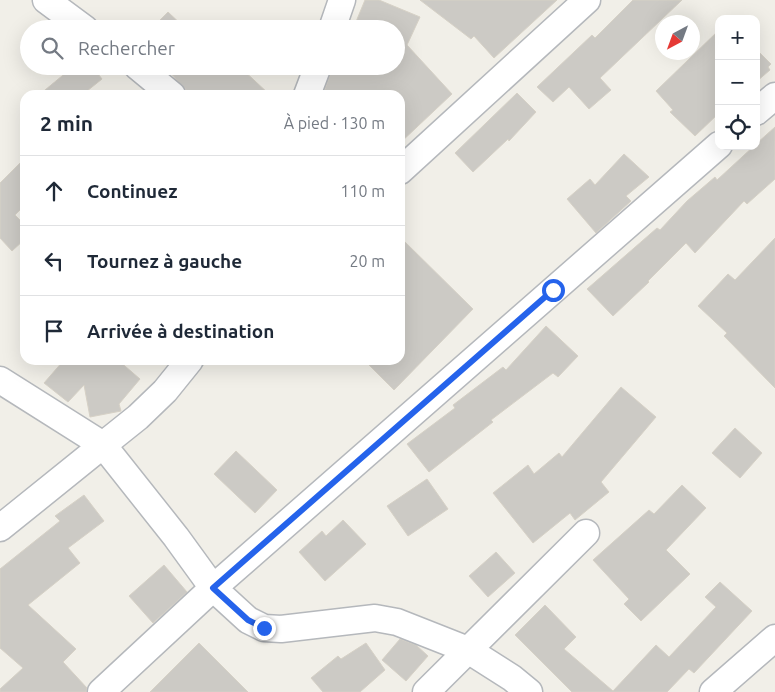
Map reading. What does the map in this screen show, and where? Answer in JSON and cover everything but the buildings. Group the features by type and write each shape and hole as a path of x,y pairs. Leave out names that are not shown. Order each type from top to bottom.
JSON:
{"street":[{"path":"46,0 74,20"},
{"path":"335,20 342,0"},
{"path":"405,166 587,0"},
{"path":"149,75 166,90"},
{"path":"309,90 315,75"},
{"path":"760,109 775,96"},
{"path":"101,692 213,588 715,149"},
{"path":"0,528 138,417 165,391 186,365"},
{"path":"0,380 103,445 176,536 213,588 248,620 264,628 281,629 375,618 397,622 468,650 512,678 529,692"},
{"path":"426,692 586,534"},
{"path":"713,692 775,638"}],"route":[{"path":"264,628 248,620 213,588 553,290"}]}
